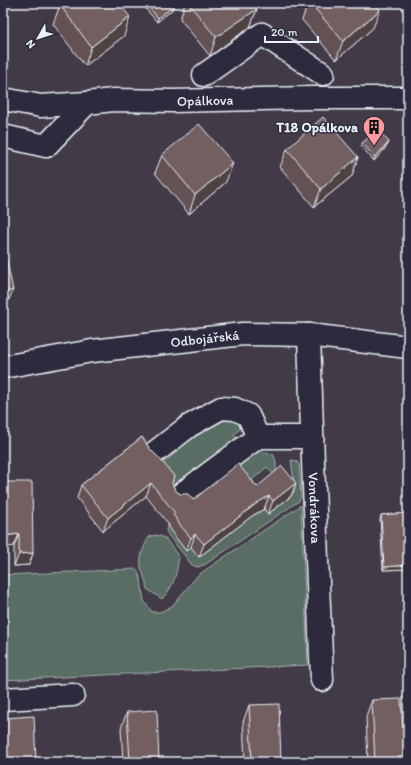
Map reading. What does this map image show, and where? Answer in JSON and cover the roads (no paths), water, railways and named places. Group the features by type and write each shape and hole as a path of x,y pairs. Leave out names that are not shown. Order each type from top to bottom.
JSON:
{"street":[{"path":"204,75 262,34 323,74"},
{"name":"Opálkova","path":"3,99 41,106 113,100 408,98"},
{"path":"3,136 46,146 87,103"},
{"name":"Odbojářská","path":"3,367 92,351 243,334 309,335 408,346"},
{"name":"Vondrákova","path":"309,335 322,680"},
{"path":"154,453 189,426 222,408 235,409 248,415 258,437"},
{"path":"180,495 258,437 312,437"},
{"path":"3,699 72,695"}],"place":[{"name":"T18 Opálkova","path":"374,146"}]}
